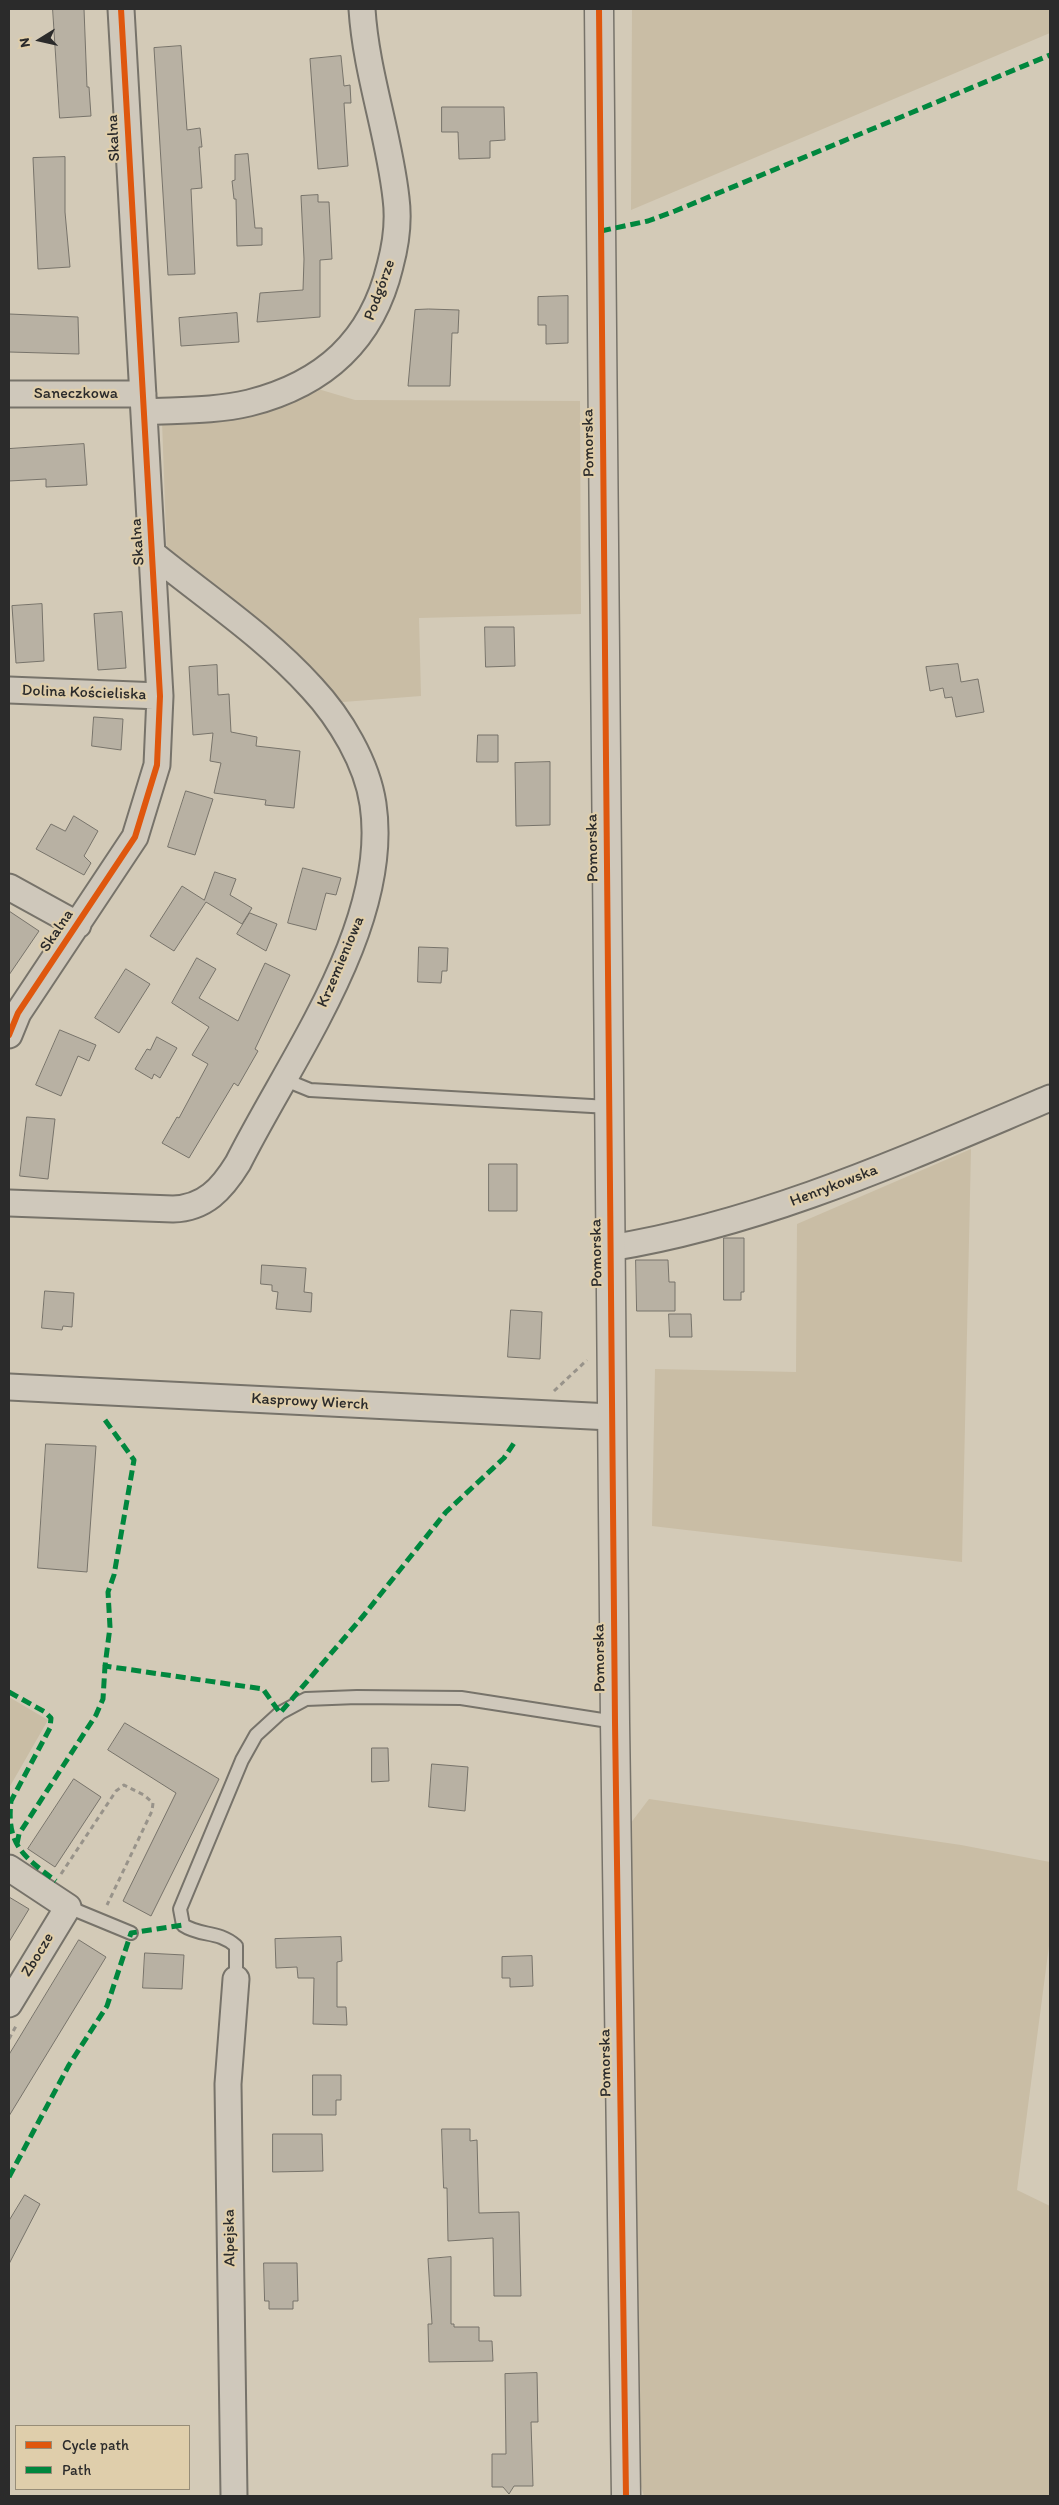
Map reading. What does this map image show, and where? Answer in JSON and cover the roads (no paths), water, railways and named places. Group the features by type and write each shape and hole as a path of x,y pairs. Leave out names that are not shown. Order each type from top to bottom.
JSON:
{"street":[{"name":"Skalna","path":"9,1035 18,1013 78,925 134,837 157,765 160,696 121,9"},
{"name":"Podgórze","path":"143,403 222,408 258,400 315,376 349,348 369,323 388,274 396,240 397,208 388,150 365,50 362,9"},
{"name":"Pomorska","path":"599,9 615,1722 626,2496"},
{"name":"Saneczkowa","path":"9,394 143,403"},
{"name":"Krzemieniowa","path":"9,1203 173,1209 187,1208 202,1203 216,1193 229,1176 336,980 352,945 364,909 372,865 375,822 369,785 344,732 314,690 270,646 153,554"},
{"name":"Dolina Kościeliska","path":"9,690 160,696"},
{"path":"9,887 78,925"},
{"name":"Henrykowska","path":"610,1248 662,1239 793,1202 841,1185 1050,1098"},
{"name":"Kasprowy Wierch","path":"9,1387 612,1417"},
{"path":"9,1868 59,1900"},
{"name":"Zbocze","path":"9,2004 59,1900"},
{"name":"Alpejska","path":"234,2496 228,2084 236,1979"}],"lane":[{"path":"283,1079 310,1090 609,1107"},
{"path":"236,1979 236,1946 218,1934 191,1930 183,1926 180,1909 242,1760 256,1735 280,1713 306,1699 356,1697 461,1698 615,1722"},
{"path":"59,1900 131,1933"}]}
